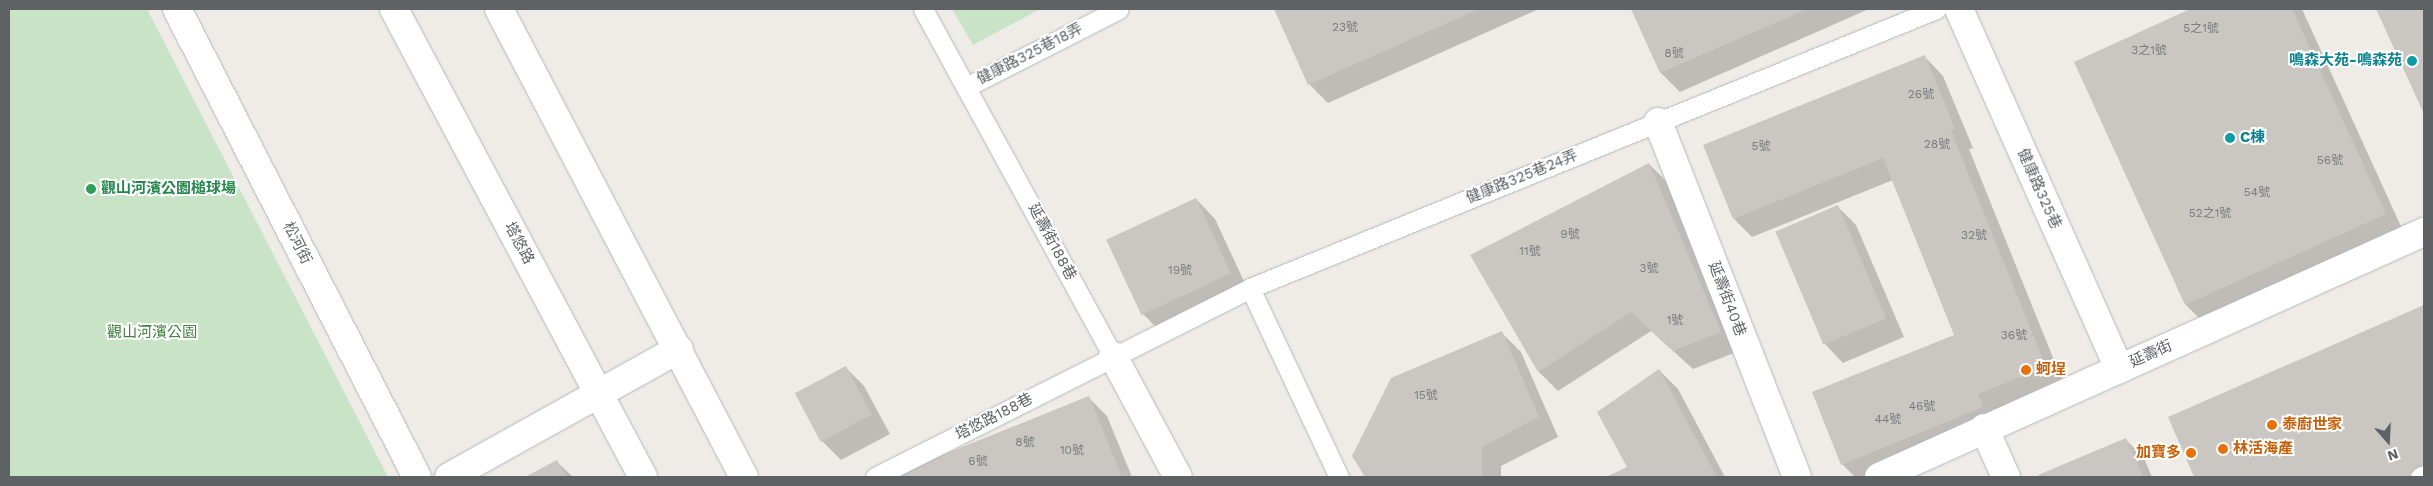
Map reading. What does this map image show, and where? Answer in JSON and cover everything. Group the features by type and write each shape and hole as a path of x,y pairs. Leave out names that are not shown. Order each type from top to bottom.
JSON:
{"street":[{"name":"松河街","path":"177,9 417,477"},
{"name":"塔悠路","path":"394,9 643,477"},
{"path":"499,9 679,349 744,477"},
{"name":"健康路325巷","path":"1959,9 2119,369"},
{"name":"延壽街40巷","path":"1658,122 1797,477"},
{"name":"延壽街","path":"1879,477 1984,428 2424,232"},
{"path":"449,477 679,349"},
{"name":"延壽街188巷","path":"1113,356 1178,477"},
{"path":"1984,428 2006,477"}],"lane":[{"name":"延壽街188巷","path":"923,9 968,86 1113,356"},
{"name":"健康路325巷18弄","path":"968,86 1119,9"},
{"name":"健康路325巷24弄","path":"1113,356 1250,288 1936,9"},
{"path":"1250,288 1340,477"},
{"name":"塔悠路188巷","path":"875,477 1113,356"},
{"path":"2420,477 2424,475"}],"green space":[{"name":"觀山河濱公園","path":"9,9 147,9 388,477 9,477"},
{"path":"952,9 1040,9 973,45"}],"building":[{"path":"1274,9 1479,9 1308,85"},
{"path":"1631,9 1807,9 1660,73"},
{"name":"C棟","path":"2190,9 2292,9 2386,214 2185,305 2074,62"},
{"name":"鳴森大苑-鳴森苑","path":"2376,9 2424,9 2424,114"},
{"path":"1925,55 1955,129 1951,131 2046,367 1978,394 1983,407 1841,465 1812,392 1954,335 1883,158 1733,219 1703,145"},
{"path":"1649,163 1721,332 1673,351 1631,312 1538,372 1470,255"},
{"path":"1196,198 1231,273 1141,315 1106,240"},
{"path":"1838,205 1886,318 1823,345 1775,232"},
{"path":"2424,305 2424,469 2405,477 2194,477 2168,417"},
{"path":"1502,331 1539,417 1482,447 1482,477 1365,477 1352,456 1391,378"},
{"path":"846,366 872,415 821,442 795,393"},
{"path":"1659,369 1717,477 1606,477 1627,467 1597,412"},
{"path":"1089,396 1122,477 888,477"},
{"path":"2126,438 2143,477 2039,477 2038,475"},
{"path":"557,460 567,477 525,477"}],"place":[{"name":"鳴森大苑-鳴森苑","path":"2412,61"},
{"name":"C棟","path":"2230,138"},
{"name":"觀山河濱公園槌球場","path":"91,189"},
{"name":"蚵埕","path":"2026,370"},
{"name":"泰廚世家","path":"2272,425"},
{"name":"林活海產","path":"2223,449"},
{"name":"加寶多","path":"2191,453"}]}
